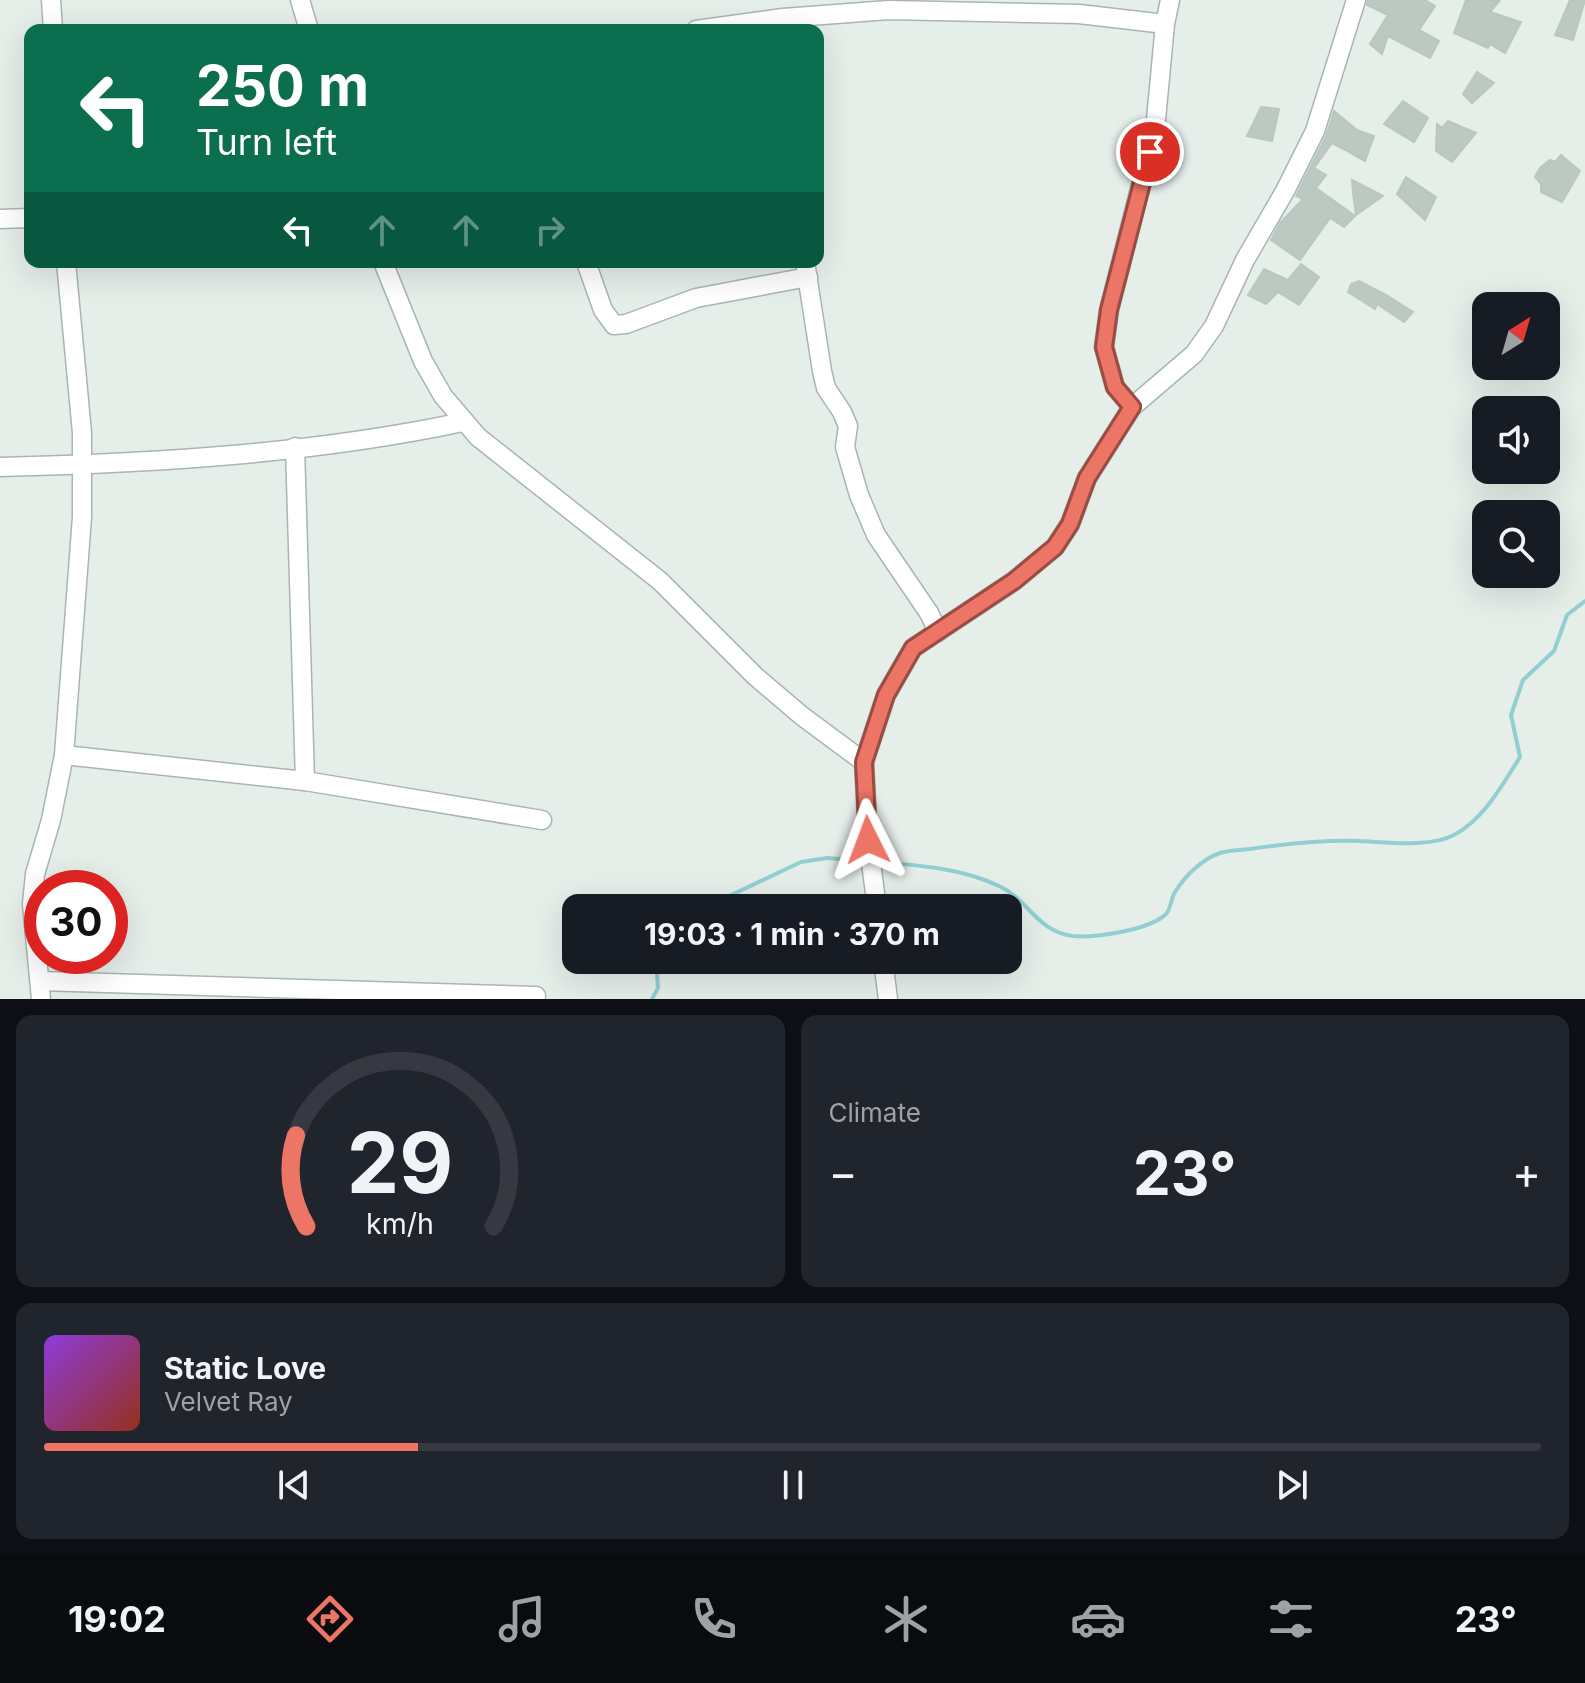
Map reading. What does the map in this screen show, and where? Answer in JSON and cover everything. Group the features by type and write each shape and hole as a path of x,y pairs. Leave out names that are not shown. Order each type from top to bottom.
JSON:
{"street":[{"path":"51,0 53,24"},
{"path":"300,0 307,24"},
{"path":"1132,407 1115,387 1104,347 1109,310 1155,130 1170,0"},
{"path":"875,894 868,840 864,762 886,695 913,648 1014,581 1055,547 1070,524 1087,478 1132,407 1194,354 1214,326 1245,260 1315,131 1356,0"},
{"path":"734,24 784,16 955,10 1079,14 1165,24"},
{"path":"0,219 24,218"},
{"path":"67,268 82,433 82,517 64,755 51,820 35,874 32,904 40,990 536,996"},
{"path":"385,268 423,361 443,396 463,422 508,463 660,581 755,676 864,762"},
{"path":"588,268 603,310 614,325 626,324 696,298 806,269 822,371 826,388 848,426 845,447 859,495 876,535 929,613 938,632"},
{"path":"0,467 82,465 295,447 419,431 463,422"},
{"path":"295,447 305,781"},
{"path":"64,755 305,781 542,820"},
{"path":"885,974 888,999"}],"building":[{"path":"1368,0 1425,0 1435,6 1419,30 1439,41 1430,58 1388,36 1382,54 1370,44 1388,15 1367,5"},
{"path":"1466,0 1500,0 1490,12 1521,22 1505,53 1490,44 1488,48 1454,33"},
{"path":"1570,0 1585,0 1573,40 1555,35"},
{"path":"1477,72 1494,83 1472,103 1463,94"},
{"path":"1403,101 1428,118 1414,142 1384,124"},
{"path":"1261,107 1279,109 1272,141 1247,136"},
{"path":"1334,111 1357,130 1374,136 1365,161 1347,151 1347,147 1345,150 1332,143 1314,168 1326,175 1316,188 1355,216 1344,227 1330,218 1300,260 1271,240 1280,223 1303,199 1296,196 1326,136"},
{"path":"1448,121 1476,133 1452,162 1436,151 1437,124 1442,128"},
{"path":"1561,155 1580,171 1562,202 1541,192 1541,184 1535,177 1540,168 1550,160 1555,162"},
{"path":"1406,177 1436,197 1425,220 1397,194"},
{"path":"1352,180 1383,196 1356,215 1353,193"},
{"path":"1301,264 1319,277 1299,305 1278,292 1266,304 1248,295 1264,269 1288,280"},
{"path":"1359,281 1413,312 1404,322 1377,304 1375,309 1348,292 1351,284"}],"waterway":[{"path":"876,862 939,868 984,880 1009,892 1050,928 1060,933 1083,936 1122,932 1158,920 1168,912 1175,892 1189,874 1207,859 1224,852 1318,842 1407,843 1444,839 1475,820 1520,757 1511,715 1523,680 1554,651 1567,615 1585,601"},
{"path":"734,894 801,862 827,858 867,861"},
{"path":"652,999 658,988 657,974"}],"route":[{"path":"868,840 864,762 886,695 913,648 1014,581 1055,547 1070,524 1087,478 1132,407 1115,387 1104,347 1109,310 1150,152"}]}
